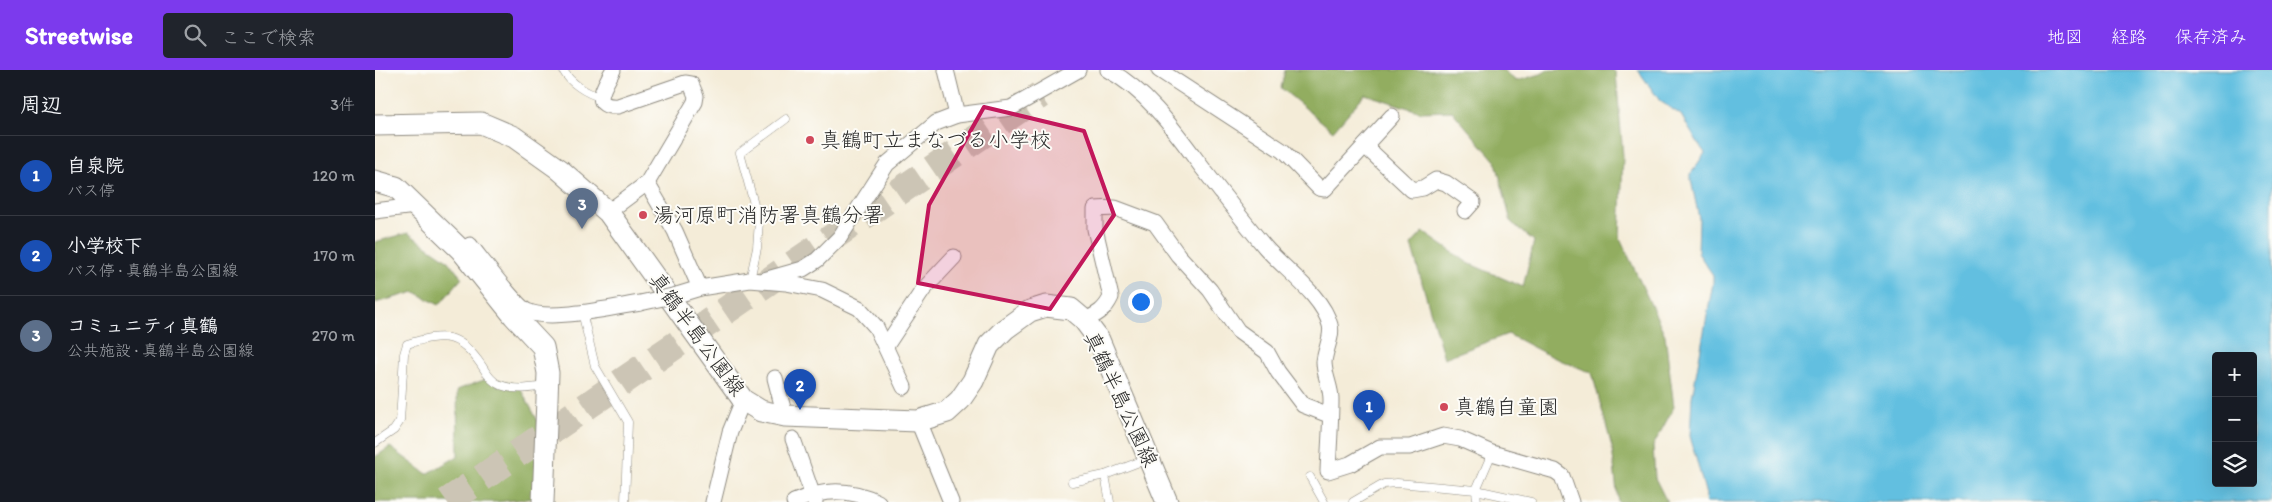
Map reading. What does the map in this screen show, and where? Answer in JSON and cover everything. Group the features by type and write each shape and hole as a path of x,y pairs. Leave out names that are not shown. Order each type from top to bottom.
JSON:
{"main road":[{"name":"真鶴半島公園線","path":"375,125 481,123 515,137 559,169 608,212 743,400 761,411 785,416 918,421 947,412 960,400 973,381 989,345 1017,318 1046,306 1071,309 1085,320 1099,340 1167,502"},
{"path":"375,181 396,187 461,250 514,316 543,347 549,373 543,502"}],"street":[{"path":"608,212 647,183 695,102 695,90 686,77 618,106 610,106 603,103 600,96 613,70"},
{"path":"946,70 957,115"},
{"path":"375,210 419,209 437,216 469,243 527,311 543,315 582,312 641,303 700,288 757,280 803,269 817,260 840,237 887,164 937,123 957,115 1011,108 1078,70"},
{"path":"1108,70 1125,79 1185,142 1273,257 1311,292 1325,312 1331,326 1324,361 1325,376 1331,398 1328,471 1350,464 1380,447 1410,447 1443,436 1460,439 1492,453 1555,470 1562,476 1571,502"},
{"path":"1159,70 1283,151 1319,188 1325,189 1393,116"},
{"path":"1365,146 1412,190 1423,188 1436,180 1446,183 1473,202 1465,211"},
{"path":"647,183 675,231 700,288"},
{"path":"1085,320 1095,316 1106,307 1111,297 1095,230 1095,209 1115,208 1137,214 1155,223 1178,255 1210,290 1238,331 1267,352 1278,372 1303,404 1329,415"},
{"path":"886,346 923,290 954,256"},
{"path":"757,280 822,290 859,308 876,327 904,387"},
{"path":"775,378 785,416"},
{"path":"713,502 730,432 743,400"},
{"path":"918,421 951,502"},
{"path":"793,439 813,498"},
{"path":"794,502 845,492 863,494 879,502"}],"lane":[{"path":"563,70 566,75 591,94 600,96"},
{"path":"757,280 759,222 740,153 786,119"},
{"path":"582,312 595,366 628,422 625,502"},
{"path":"375,443 394,430 401,421 404,354 407,344 431,337 457,339 473,353 487,374 499,384 520,389 548,386"},
{"path":"1477,502 1476,490 1492,453"},
{"path":"1071,482 1105,474 1149,458"},
{"path":"1105,474 1110,502"},
{"path":"1311,477 1324,502"},
{"path":"1353,502 1384,484 1422,484 1476,490 1531,502"}],"highlighted area":[{"path":"984,107 1084,131 1114,215 1050,309 918,283 929,205"}],"green space":[{"path":"1285,70 1503,70 1516,81 1541,74 1548,70 1613,70 1616,73 1623,156 1620,238 1665,335 1674,407 1653,446 1655,478 1667,502 1618,502 1612,447 1592,373 1550,356 1508,334 1444,358 1411,245 1423,232 1468,263 1523,287 1534,241 1511,222 1496,162 1452,111 1421,112 1365,94 1333,131 1281,88"},
{"path":"408,233 446,259 462,278 439,305 415,292 375,303 375,242"},
{"path":"489,378 518,384 538,421 536,498 495,502 375,502 375,457 390,447 427,474 458,456 457,390"}],"water":[{"path":"1638,70 2272,70 2272,502 1705,502 1706,495 1690,436 1692,397 1713,275 1698,253 1699,218 1690,175 1705,153 1681,115 1660,101"}],"tunnel":[{"path":"447,502 1040,95"}],"place":[{"name":"真鶴町立まなづる小学校","path":"810,140"},
{"name":"湯河原町消防署真鶴分署","path":"643,215"},
{"name":"コミュニティ真鶴","path":"582,229"},
{"name":"真鶴自童園","path":"1444,407"},
{"name":"小学校下","path":"800,410"},
{"name":"自泉院","path":"1369,431"}]}
